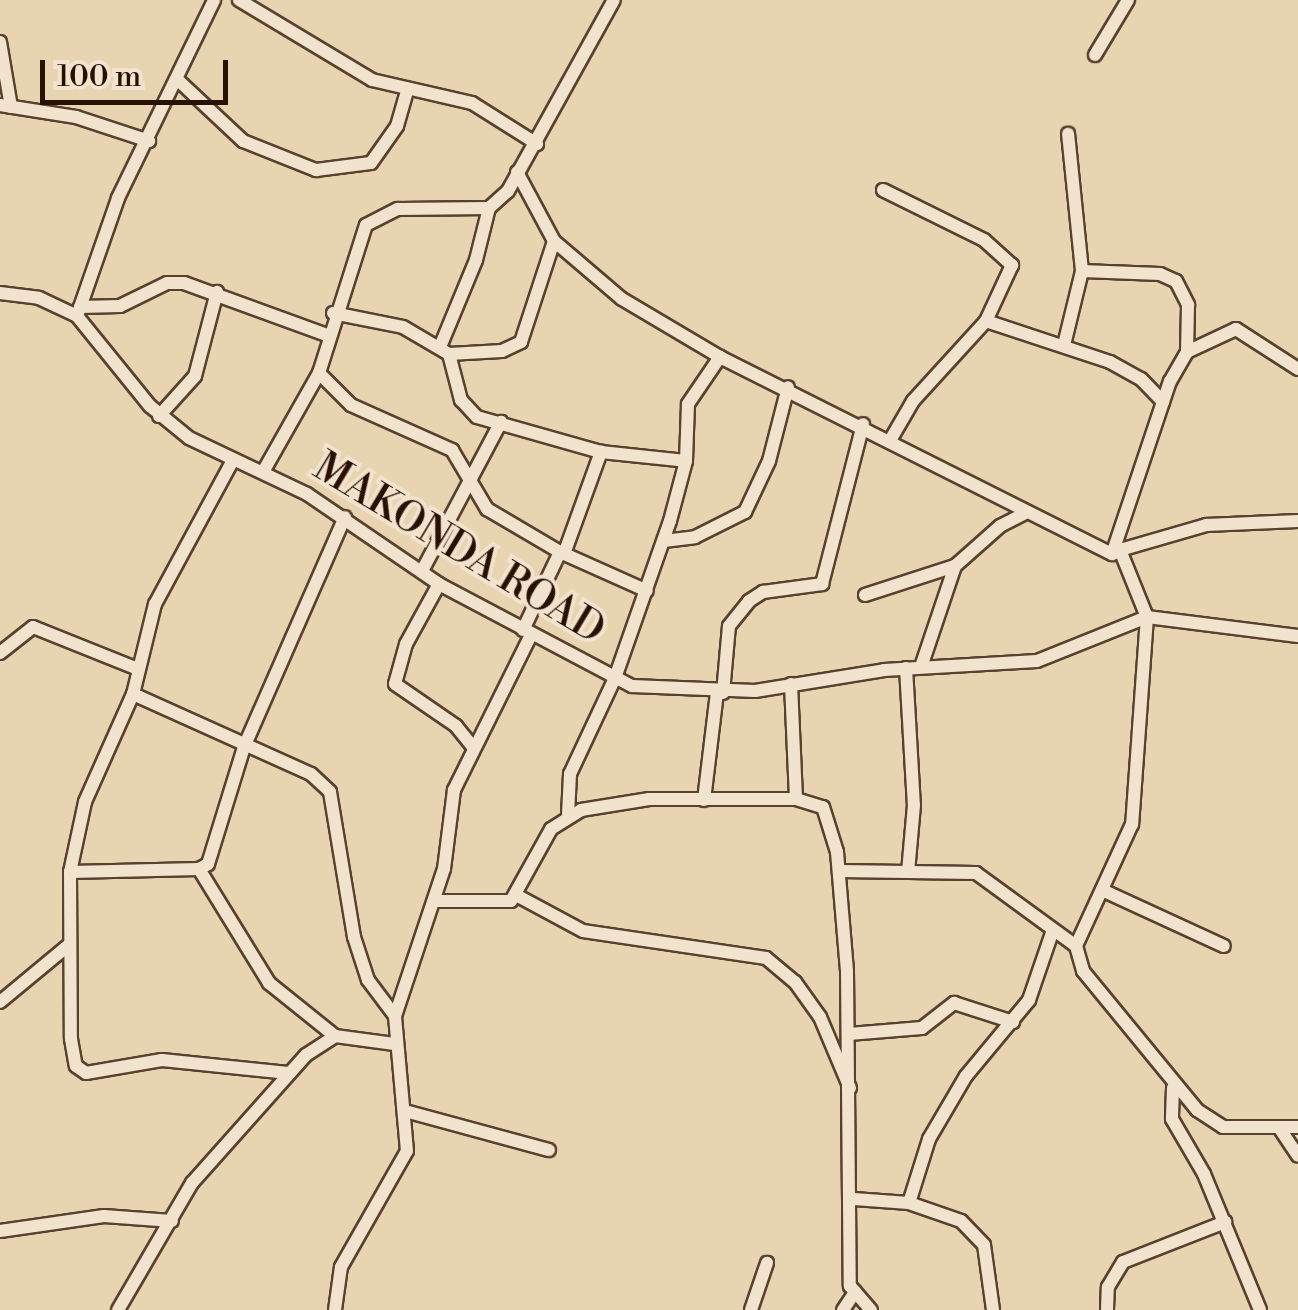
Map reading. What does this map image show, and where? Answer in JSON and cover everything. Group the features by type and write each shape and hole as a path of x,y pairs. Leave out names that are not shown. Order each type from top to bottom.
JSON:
{"street":[{"path":"214,0 179,80 110,214 78,311 120,306 167,283 217,292 327,334"},
{"path":"239,0 320,54 406,91 472,103 537,144"},
{"path":"614,0 537,144 489,208 476,260 444,350 465,410 601,452 686,460"},
{"path":"1095,55 1128,0"},
{"path":"0,42 5,106 149,140"},
{"path":"179,80 243,140 316,170 371,162 398,126 406,91"},
{"path":"1064,345 1082,271 1068,134"},
{"path":"517,172 554,241 622,299 720,358 891,438 1024,514 1116,552 1206,525 1298,522"},
{"path":"882,190 1010,258 986,321 913,400 891,438"},
{"path":"263,472 319,373 333,313 366,225 378,214 489,208"},
{"path":"333,313 403,327 444,350 502,351 522,342 554,241"},
{"path":"1082,271 1160,274 1176,281 1188,305 1187,352 1163,402 1116,552 1147,616 1132,824 1076,946 1083,972 1143,1042 1172,1088 1223,1127 1298,1127"},
{"path":"159,416 194,376 217,292"},
{"name":"MAKONDA ROAD","path":"0,293 39,298 78,311 159,416 233,460 345,516 439,584 615,678 650,690 720,693 914,667 1037,661 1147,616 1298,636"},
{"path":"986,321 1064,345 1142,380 1163,402"},
{"path":"1187,352 1236,329 1298,369"},
{"path":"568,816 570,774 615,678 664,541 686,460 688,404 720,358"},
{"path":"319,373 352,405 452,450 487,509 562,553 646,590"},
{"path":"664,541 695,537 744,512 769,461 788,387"},
{"path":"422,571 471,485 501,422"},
{"path":"704,800 729,626 749,601 763,592 822,584 862,424"},
{"path":"336,1310 341,1267 408,1151 409,1112 394,1044 395,1016 452,840 454,790 562,553 601,452"},
{"path":"233,460 154,604 134,694 85,802 70,872 72,1039 76,1066 86,1073 162,1060 288,1073"},
{"path":"865,595 955,566 1000,526 1024,514"},
{"path":"199,870 218,846 244,746 345,516"},
{"path":"908,872 914,805 914,667 955,566"},
{"path":"439,584 406,644 395,684 456,726 472,746"},
{"path":"0,652 33,627 138,669"},
{"path":"791,684 796,799"},
{"path":"134,694 311,774 330,792 341,830 354,938 368,980 395,1016"},
{"path":"434,901 501,905 516,895 537,850 568,816 630,801 796,799 826,811 840,870 851,1090 855,1292 843,1310"},
{"path":"70,872 199,870"},
{"path":"199,870 269,982 335,1036 394,1044"},
{"path":"840,870 976,872 1052,934 1076,946"},
{"path":"1102,890 1224,946"},
{"path":"516,895 584,931 766,958 795,982 820,1018 851,1090"},
{"path":"909,1202 918,1167 952,1098 1014,1022 1039,979 1052,934"},
{"path":"2,997 70,944"},
{"path":"849,1034 922,1028 954,1003 1014,1022"},
{"path":"118,1310 192,1183 288,1073 335,1036"},
{"path":"1172,1088 1172,1119 1224,1222 1260,1310"},
{"path":"409,1112 549,1150"},
{"path":"1280,1129 1298,1156"},
{"path":"854,1199 909,1202 961,1220 984,1245 992,1310"},
{"path":"0,1231 104,1216 172,1221"},
{"path":"1106,1310 1108,1287 1123,1262 1224,1222"},
{"path":"751,1310 767,1263"},
{"path":"855,1292 871,1310"}]}
